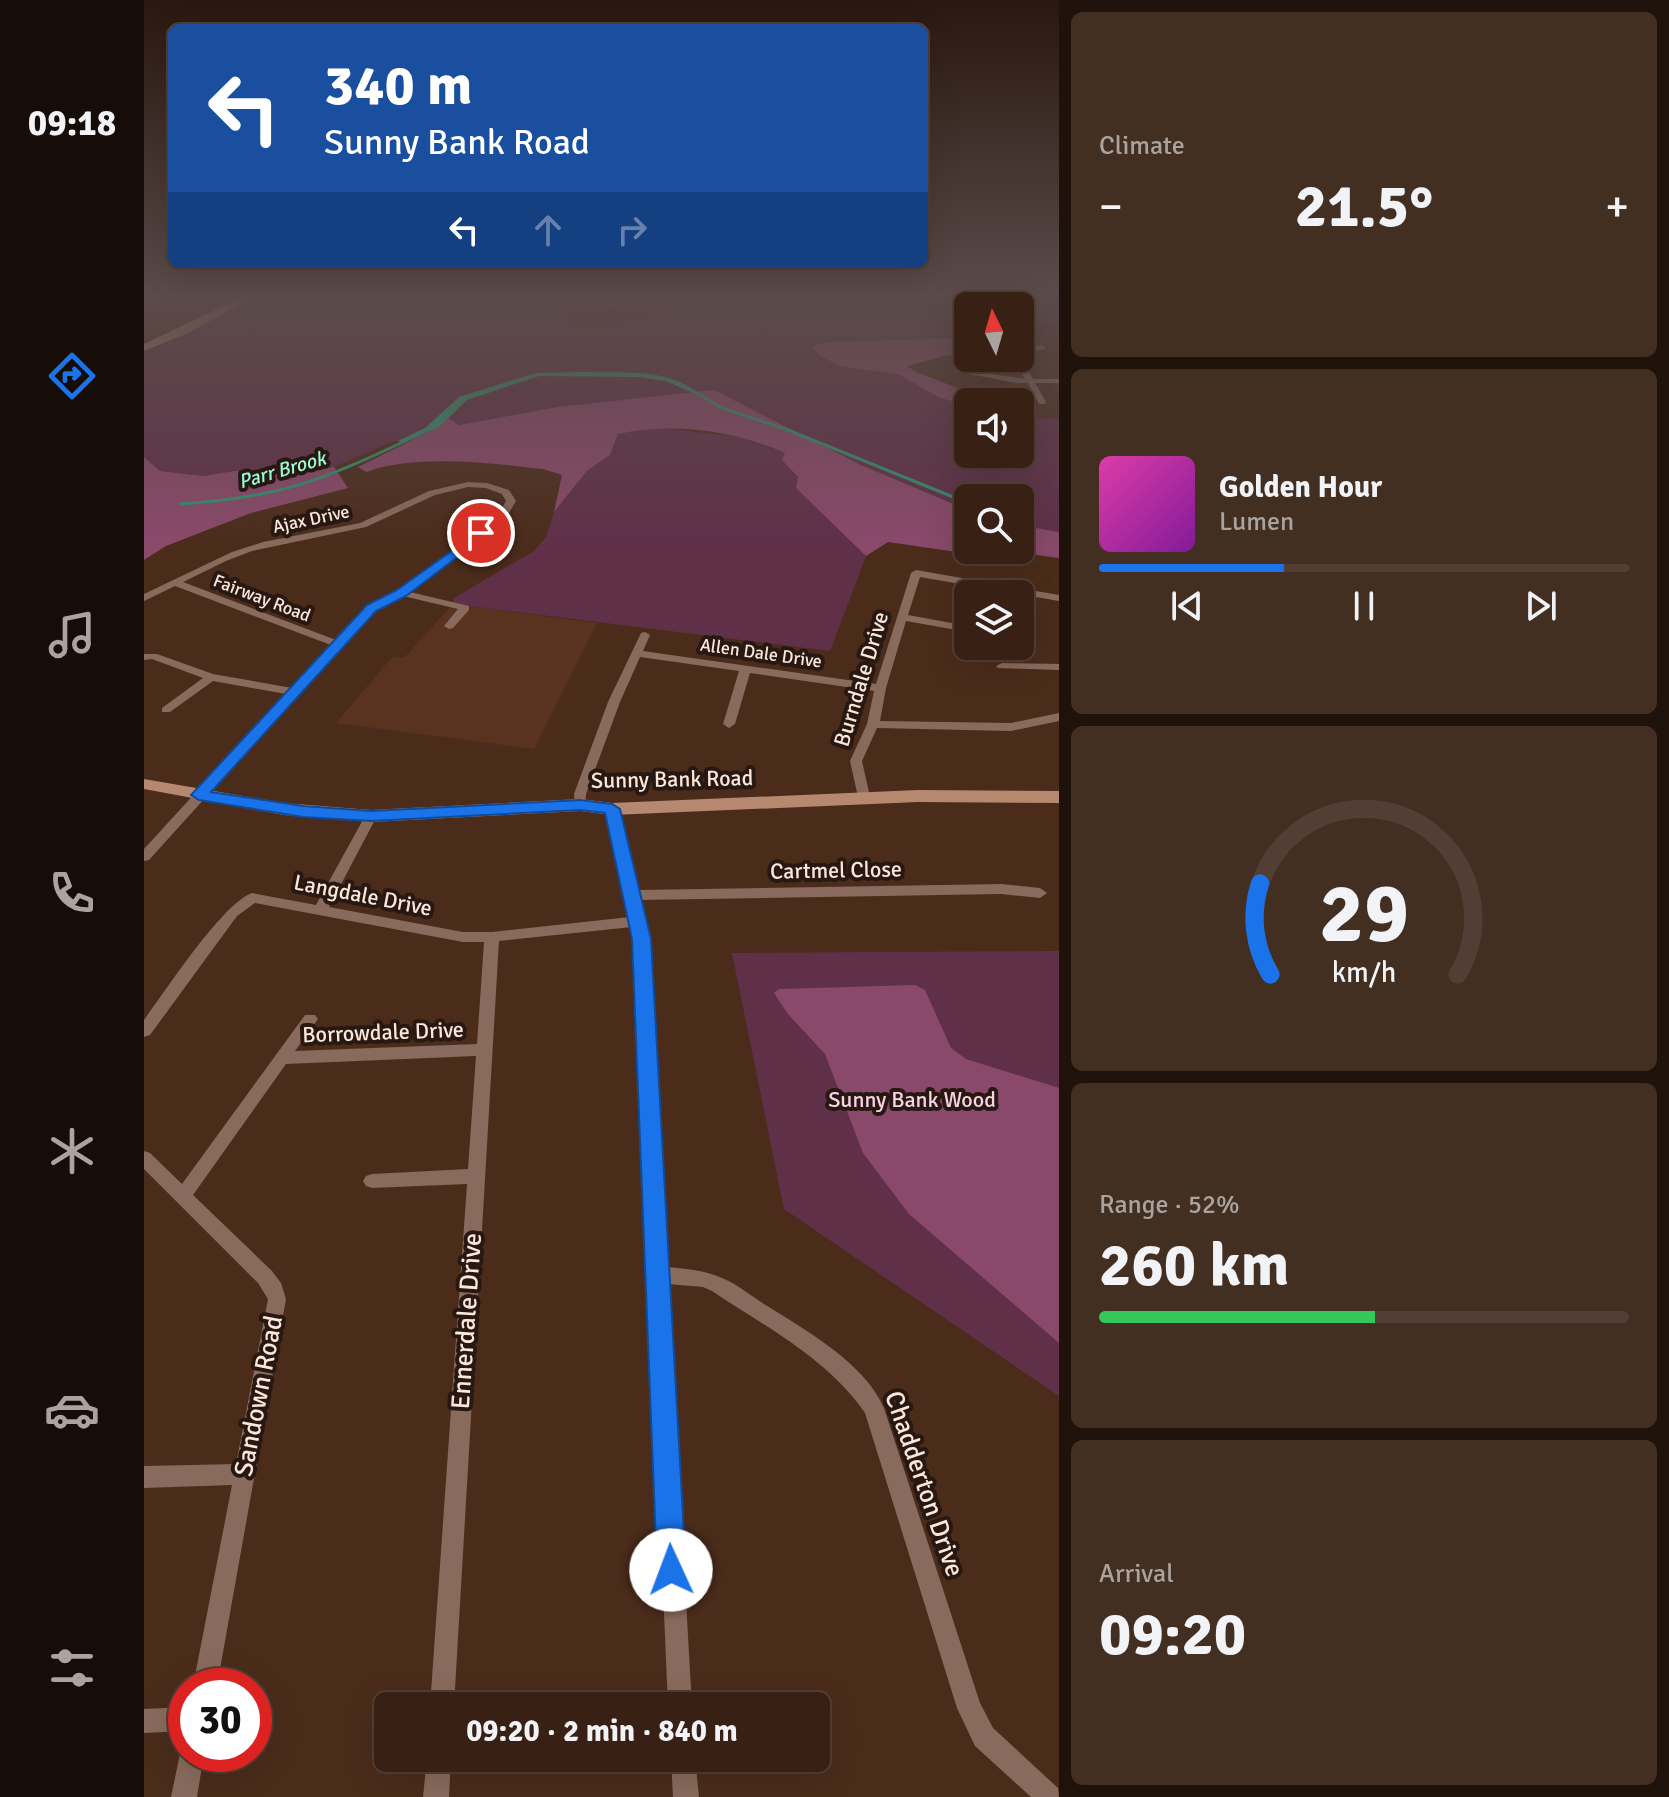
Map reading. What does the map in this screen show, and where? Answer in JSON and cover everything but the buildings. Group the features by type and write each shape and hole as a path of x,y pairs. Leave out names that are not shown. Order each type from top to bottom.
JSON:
{"street":[{"path":"1009,379 1059,381"},
{"path":"1027,379 1042,402"},
{"name":"Ajax Drive","path":"144,598 243,551 362,525 434,491 460,486 487,486 509,495 510,507 506,513 402,593"},
{"name":"Burndale Drive","path":"864,797 856,761 873,724 880,688 916,573 1059,598"},
{"name":"Fairway Road","path":"176,583 337,644"},
{"path":"144,857 371,608 402,593 465,608 449,626"},
{"path":"901,617 954,626"},
{"path":"580,805 580,794 614,702 645,635"},
{"name":"Allen Dale Drive","path":"637,653 880,688"},
{"path":"144,657 153,656 211,677 294,692"},
{"path":"1002,666 1059,667"},
{"path":"729,724 745,669"},
{"path":"166,710 211,677"},
{"path":"873,724 1011,727 1059,717"},
{"name":"Sunny Bank Road","path":"144,784 303,812 371,816 580,805 612,809 864,797 1059,797"},
{"path":"612,809 642,939 679,1692"},
{"path":"321,909 371,816"},
{"name":"Cartmel Close","path":"632,895 1001,889 1040,893"},
{"name":"Langdale Drive","path":"144,1031 239,905 258,897 463,937 492,937 638,921"},
{"name":"Ennerdale Drive","path":"443,1692 492,937"},
{"name":"Borrowdale Drive","path":"184,1194 310,1019"},
{"name":"Borrowdale Drive","path":"282,1058 485,1050"},
{"name":"Sandown Road","path":"144,1158 265,1277 277,1299 208,1668"},
{"path":"372,1181 477,1176"},
{"name":"Chadderton Drive","path":"659,1275 703,1279 719,1285 836,1366 867,1395 874,1408 969,1708 984,1737 1049,1797"},
{"path":"144,1477 244,1474"},
{"path":"144,1721 168,1720"},
{"path":"184,1797 189,1772"},
{"path":"436,1797 438,1772"},
{"path":"684,1772 686,1797"}],"shaded area":[{"path":"517,379 530,379 467,400 439,427 404,443 398,441 425,428 459,397"},
{"path":"651,379 671,379 694,390 688,391 666,381"},
{"path":"453,604 597,623 534,749 336,723 393,656 404,658"}],"green space":[{"path":"144,379 907,379 938,397 954,402 954,468 1034,468 1034,417 1059,419 1059,532 1034,528 1034,484 954,484 954,504 861,465 714,390 459,425 389,443 334,467 301,474 234,471 203,476 160,471 144,457"},
{"path":"907,379 934,379 958,388 954,388 954,402 938,397"},
{"path":"714,390 861,465 954,504 954,552 888,542 866,556 796,488 798,477 782,460 785,453 744,439 703,430 660,429 618,434 610,455 587,471 554,512 562,475 543,469 454,462 407,463 366,472 358,467 434,429 447,417 459,425 558,407"},
{"path":"652,427 740,437 786,453 798,477 797,488 866,556 830,651 453,604 454,598 534,551 546,537 554,512 587,471 610,455 618,434"},
{"path":"144,457 160,471 203,476 234,471 301,474 334,467 348,488 251,513 166,546 144,560"},
{"path":"1034,528 1059,532 1059,558 1034,555"},
{"name":"Sunny Bank Wood","path":"1059,951 1059,1396 784,1209 732,953"},
{"path":"915,985 925,990 951,1048 966,1059 1059,1088 1059,1343 909,1214 863,1153 825,1054 788,1014 774,993 779,989"}],"waterway":[{"name":"Parr Brook","path":"688,388 722,408 788,430 954,497"},
{"name":"Parr Brook","path":"180,504 244,497 298,485 407,440"}],"route":[{"path":"481,533 402,593 371,608 199,795 303,812 371,816 580,805 612,809 642,939 671,1570"}]}
